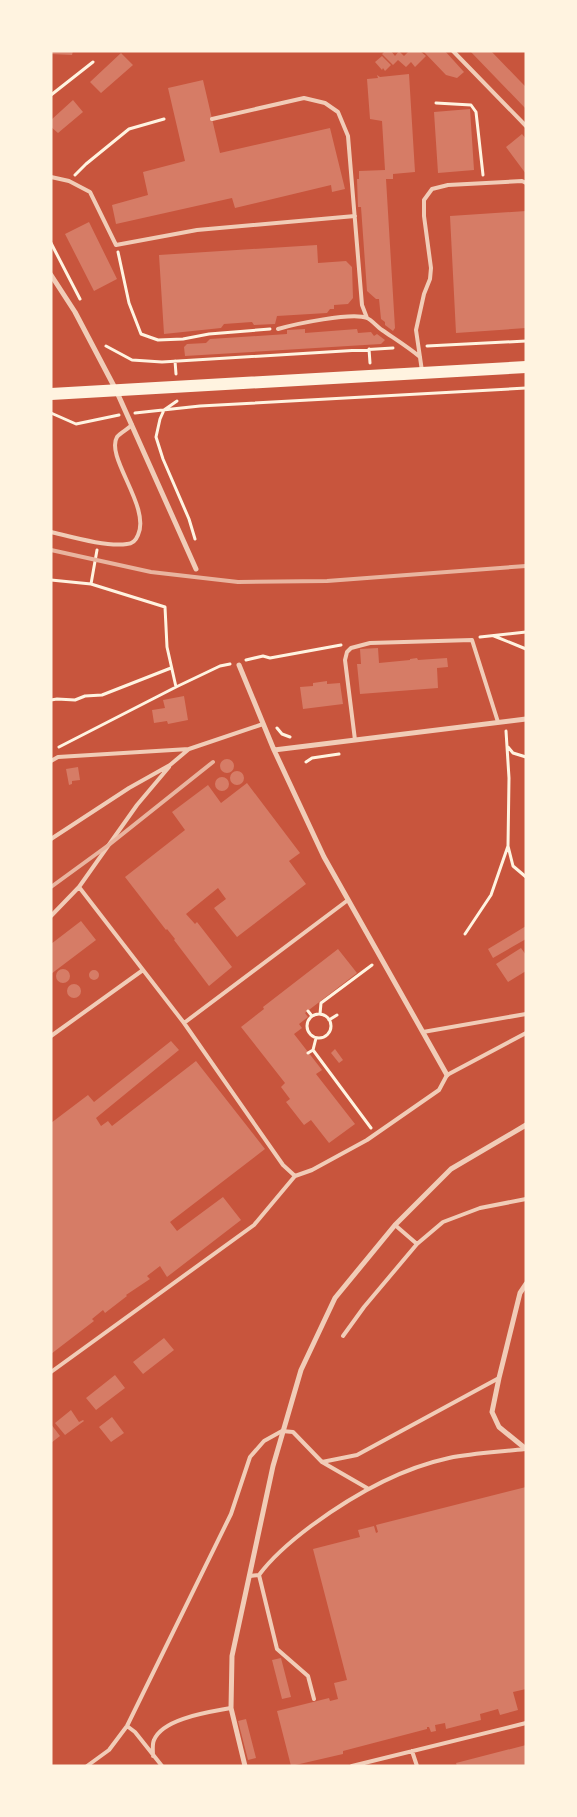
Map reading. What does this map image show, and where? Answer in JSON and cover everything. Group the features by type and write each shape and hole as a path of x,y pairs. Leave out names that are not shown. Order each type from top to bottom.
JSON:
{"main road":[{"path":"51,394 526,367"}],"street":[{"path":"51,275 75,312 116,390 196,568"},
{"path":"239,665 274,750 324,857 447,1075"},
{"path":"274,750 526,719"},
{"path":"245,1766 231,1708 232,1656 282,1431 301,1370 335,1298 395,1225 451,1169 526,1125"},
{"path":"525,1449 499,1427 492,1412 520,1293 526,1284"}],"lane":[{"path":"453,51 526,126"},
{"path":"212,119 304,98 325,103 338,112 348,136 362,305 367,318 381,330 409,347 420,357"},
{"path":"51,177 69,181 90,192 116,245 198,230 355,216"},
{"path":"422,373 416,330 424,294 430,279 431,268 424,216 424,200 432,189 448,185 522,181 526,183"},
{"path":"278,329 293,324 355,316 367,318"},
{"path":"51,532 116,545 129,544 136,539 142,527 139,512 115,445 117,437 132,425"},
{"path":"355,740 345,660 347,652 351,648 370,643 472,640 498,722"},
{"path":"51,761 58,757 189,749 263,724"},
{"path":"51,916 80,887 137,805 170,765 189,749"},
{"path":"51,840 129,788 170,765"},
{"path":"80,887 184,1023 283,1165 295,1176"},
{"path":"184,1023 348,900"},
{"path":"51,1036 143,970"},
{"path":"422,1032 526,1014"},
{"path":"51,1372 254,1225 295,1176 312,1170 376,1134 439,1090 447,1075 526,1033"},
{"path":"343,1336 364,1307 417,1244 442,1222 480,1208 526,1199"},
{"path":"395,1225 417,1244"},
{"path":"322,1462 357,1455 499,1378"},
{"path":"87,1766 109,1750 127,1726 231,1514 250,1457 264,1441 282,1431 293,1432 322,1462 367,1488"},
{"path":"258,1576 270,1561 288,1544 367,1488 401,1473 450,1458 525,1449"},
{"path":"250,1576 258,1576"},
{"path":"258,1576 278,1650 308,1676 314,1699"},
{"path":"153,1756 154,1740 168,1724 192,1716 231,1708"},
{"path":"352,1766 526,1723"},
{"path":"127,1726 135,1732 162,1766"},
{"path":"412,1751 417,1766"}],"path":[{"path":"51,95 93,62"},
{"path":"436,103 471,105 476,112 484,183"},
{"path":"69,181 86,164 129,129 164,119"},
{"path":"51,243 82,303"},
{"path":"116,245 129,303 141,334 158,340 278,329"},
{"path":"419,347 526,341"},
{"path":"104,344 107,348 132,360 175,361 409,347"},
{"path":"175,361 177,401 164,410 156,437 163,460 189,519 196,541"},
{"path":"51,413 76,424 127,414 200,406 526,388"},
{"path":"91,584 99,542"},
{"path":"51,580 91,584 165,607 167,648 176,687"},
{"path":"472,640 492,635 526,632"},
{"path":"492,635 526,649"},
{"path":"58,757 57,748 220,666 263,656 270,658 341,645 351,648"},
{"path":"51,700 75,700 85,696 102,695 171,668"},
{"path":"505,721 508,747 508,846 512,866 526,877"},
{"path":"276,727 282,734 298,737"},
{"path":"508,747 513,753 525,757"},
{"path":"464,934 491,895 508,846"},
{"path":"320,1014 321,1003 372,965"},
{"path":"308,1011 312,1016"},
{"path":"320,1014 330,1020 331,1028 324,1037 316,1038 309,1034 306,1026 312,1016 320,1014"},
{"path":"330,1020 337,1015"},
{"path":"308,1053 313,1050 316,1038"},
{"path":"313,1050 376,1134"}],"building":[{"path":"51,51 73,51 72,55 51,54"},
{"path":"385,51 391,51 395,56 399,51 404,56 409,51 420,51 426,56 415,67 411,62 406,67 398,60 393,65 382,54"},
{"path":"423,51 445,51 464,72 457,78 446,75"},
{"path":"470,51 491,51 526,87 526,109"},
{"path":"121,53 133,65 101,93 90,82"},
{"path":"382,56 391,65 385,71 375,62"},
{"path":"409,74 415,172 393,174 393,179 386,179 395,328 393,331 381,319 379,299 376,299 367,291 357,179 359,179 359,171 385,170 382,121 370,119 367,79 378,78 377,75 380,77"},
{"path":"203,80 220,153 330,128 345,189 332,192 331,185 235,208 232,198 116,224 112,205 148,195 143,172 185,161 168,88"},
{"path":"73,100 83,112 58,133 51,127 51,120"},
{"path":"470,109 474,170 438,173 434,112"},
{"path":"522,134 526,139 526,174 506,147"},
{"path":"526,211 526,328 456,333 450,216"},
{"path":"89,222 117,279 94,291 65,234"},
{"path":"317,245 318,263 346,261 352,267 353,298 348,304 334,305 334,309 330,309 327,313 277,316 275,324 254,325 252,322 224,324 221,328 164,334 159,255"},
{"path":"305,329 305,333 357,329 358,333 371,332 374,336 377,334 385,340 381,344 185,356 184,347 187,344 206,343 210,339 287,334 287,330"},
{"path":"378,648 379,663 417,658 418,660 447,658 448,667 437,668 438,688 360,694 357,664 361,664 360,649"},
{"path":"327,681 327,684 340,683 343,704 303,709 300,687 313,686 313,683"},
{"path":"184,696 188,720 168,724 167,721 154,723 152,710 165,708 163,700"},
{"path":"224,759 230,759 234,766 230,773 224,773 220,769 220,763"},
{"path":"78,767 80,780 72,781 72,784 69,785 66,769"},
{"path":"234,771 240,771 244,778 240,785 234,785 230,781 230,775"},
{"path":"219,777 225,777 229,784 225,791 219,791 215,787 215,781"},
{"path":"247,783 300,853 289,861 306,884 237,937 214,908 226,899 218,888 186,914 195,924 197,922 232,967 209,986 175,939 125,877 185,830 172,812 208,785 221,803"},
{"path":"81,921 96,940 51,974 51,944"},
{"path":"526,926 526,939 493,958 488,949"},
{"path":"521,948 526,955 526,971 508,982 496,964"},
{"path":"338,949 357,973 305,1013 308,1017 299,1024 302,1028 294,1034 322,1070 316,1074 355,1124 329,1143 311,1120 304,1125 286,1102 290,1099 281,1087 285,1083 241,1027 264,1009 263,1007"},
{"path":"60,969 66,969 70,976 66,983 60,983 56,979 56,973"},
{"path":"94,970 99,975 94,980 89,975"},
{"path":"71,984 77,984 81,991 77,998 71,998 67,994 67,988"},
{"path":"171,1041 179,1050 96,1118 101,1126 108,1121 112,1126 196,1061 265,1149 170,1222 177,1231 223,1197 241,1220 167,1277 160,1266 147,1276 150,1279 126,1295 105,1313 103,1310 92,1319 94,1321 51,1354 51,1123 88,1095 94,1102"},
{"path":"335,1049 343,1060 339,1063 331,1053"},
{"path":"164,1338 174,1350 143,1374 133,1362"},
{"path":"115,1375 125,1388 96,1410 86,1398"},
{"path":"71,1410 79,1422 84,1421 65,1435 55,1423"},
{"path":"112,1417 124,1433 111,1442 99,1427"},
{"path":"51,1424 60,1436 51,1443"},
{"path":"526,1487 526,1689 513,1692 518,1710 500,1715 498,1709 480,1714 481,1720 446,1729 445,1723 435,1725 436,1731 431,1732 429,1727 427,1727 427,1729 343,1751 343,1754 291,1766 277,1711 329,1698 330,1701 338,1699 334,1683 347,1680 313,1549 360,1537 358,1530 374,1526 376,1533 378,1532 376,1525"},
{"path":"281,1658 291,1697 282,1699 272,1660"},
{"path":"246,1719 256,1758 248,1760 238,1721"},
{"path":"526,1745 526,1766 457,1766 456,1763"}],"railway":[{"path":"51,550 151,572 238,582 327,581 526,566"},
{"path":"51,887 110,844 213,762"}]}
